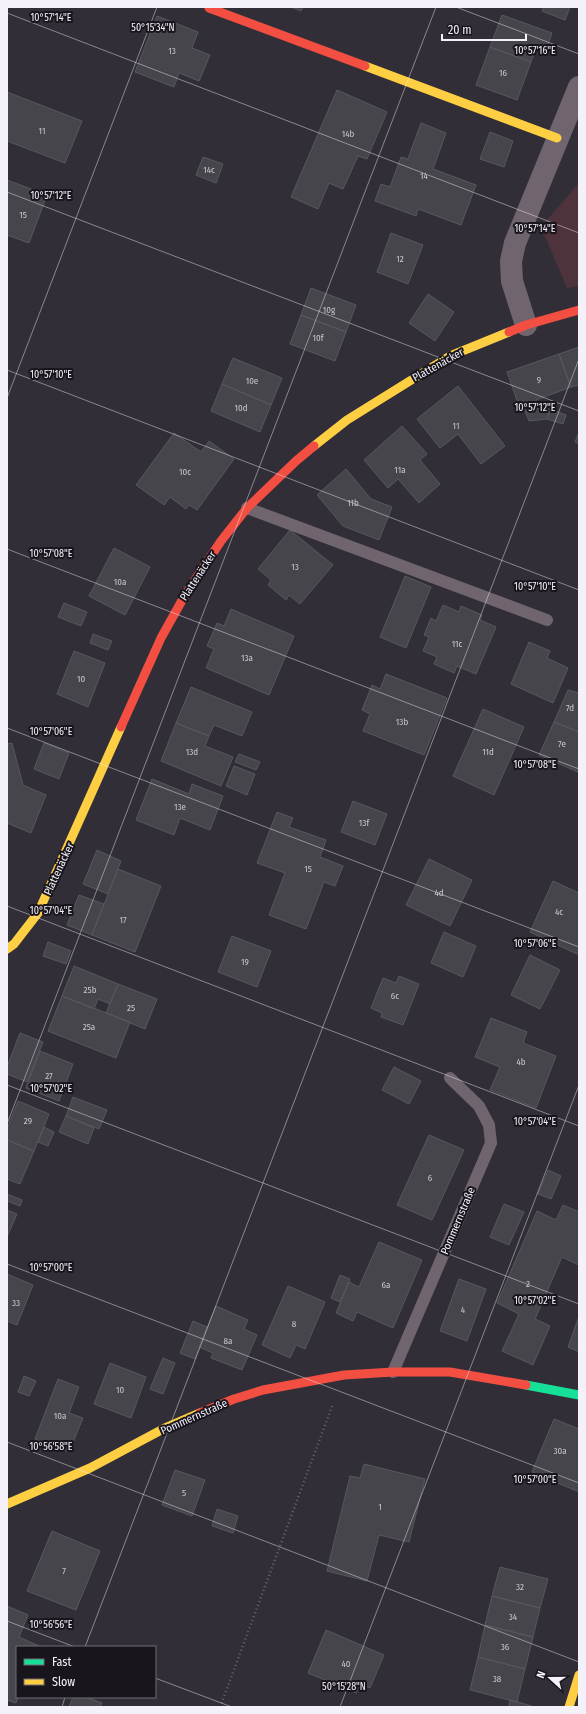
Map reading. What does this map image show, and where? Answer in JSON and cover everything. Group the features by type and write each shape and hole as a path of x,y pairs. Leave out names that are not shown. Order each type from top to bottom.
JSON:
{"street":[{"path":"209,8 557,138"},
{"path":"526,325 512,281 511,261 515,243 579,87"},
{"name":"Plattenäcker","path":"7,949 14,944 38,913 161,638 185,595 220,541 247,508 296,461 347,420 450,356 526,325 579,310"},
{"name":"Pommernstraße","path":"7,1504 90,1468 165,1428 234,1399 263,1390 344,1375 393,1372 450,1372 492,1378 579,1395"},
{"path":"569,1707 579,1676"}],"lane":[{"path":"247,508 547,620"},
{"name":"Pommernstraße","path":"393,1372 491,1143 489,1125 479,1106 450,1078"}],"path":[{"path":"220,1707 344,1375"}],"shaded area":[{"path":"579,183 579,286 567,288 541,227"}],"building":[{"path":"291,7 303,7 301,11"},
{"path":"544,7 570,7 565,20 542,11"},
{"path":"502,15 552,33 545,52 536,49 531,62 490,47"},
{"path":"157,16 198,32 192,48 210,55 199,81 179,73 174,87 135,72"},
{"path":"490,47 531,62 517,100 476,85"},
{"path":"337,90 387,112 367,159 358,156 343,189 329,183 318,209 291,197"},
{"path":"7,92 82,121 65,163 7,141"},
{"path":"421,123 446,133 433,169 476,185 461,225 418,209 416,216 375,201 381,184 390,187 401,157 408,159"},
{"path":"490,132 513,141 504,167 480,159"},
{"path":"203,157 223,164 216,183 196,175"},
{"path":"7,180 47,195 29,243 7,235"},
{"path":"391,233 423,245 408,284 377,272"},
{"path":"311,288 356,305 346,332 301,315"},
{"path":"428,294 454,312 435,341 409,323"},
{"path":"301,315 346,332 335,361 290,344"},
{"path":"579,347 579,385 571,387 559,354"},
{"path":"559,354 571,387 536,400 539,408 526,413 523,405 519,406 507,372"},
{"path":"233,358 282,378 271,405 222,384"},
{"path":"222,384 271,405 260,432 211,411"},
{"path":"458,386 505,446 481,464 458,434 440,448 417,419"},
{"path":"539,408 550,409 547,419 529,421 526,413"},
{"path":"550,409 566,415 563,424 547,419"},
{"path":"402,426 427,454 420,460 440,484 419,503 398,479 388,488 364,460"},
{"path":"579,432 579,444 575,442"},
{"path":"174,433 201,452 209,441 234,459 197,510 189,505 186,509 170,497 164,505 136,485"},
{"path":"346,469 371,499 392,507 379,540 343,526 317,495"},
{"path":"290,530 333,565 300,604 289,595 286,600 268,585 271,580 258,569"},
{"path":"114,548 150,567 125,615 89,596"},
{"path":"405,576 431,587 406,648 380,637"},
{"path":"64,603 87,612 81,626 58,617"},
{"path":"443,605 459,612 461,606 482,615 480,620 496,627 476,674 457,666 454,673 434,664 437,657 423,651 429,637 424,635 431,618 436,621"},
{"path":"231,609 294,636 269,695 206,668 214,649 207,646 217,623 224,626"},
{"path":"93,634 112,641 108,650 90,643"},
{"path":"529,642 550,651 547,658 568,668 553,703 511,684"},
{"path":"74,651 105,663 88,707 57,694"},
{"path":"386,674 447,698 424,755 363,731 370,714 362,710 372,685 380,689"},
{"path":"191,687 252,712 242,736 214,725 209,736 176,723"},
{"path":"568,690 579,693 579,732 554,722"},
{"path":"483,709 524,727 494,795 453,776"},
{"path":"554,722 579,732 578,772 539,755"},
{"path":"176,723 209,736 205,746 233,757 221,786 161,761"},
{"path":"12,743 23,785 46,795 31,833 7,823 7,744"},
{"path":"44,743 69,753 59,779 34,769"},
{"path":"239,754 260,762 256,770 235,762"},
{"path":"234,766 255,774 247,795 226,786"},
{"path":"152,779 189,794 192,784 223,796 210,830 180,818 174,835 136,820"},
{"path":"353,801 387,814 375,845 341,832"},
{"path":"277,812 293,818 289,827 326,840 320,857 343,866 335,886 324,882 306,929 269,915 285,873 257,863"},
{"path":"97,850 121,861 108,894 83,884"},
{"path":"429,859 472,880 450,926 406,905"},
{"path":"118,869 161,886 135,952 92,935"},
{"path":"553,881 579,893 579,950 577,954 530,932"},
{"path":"79,895 104,904 92,935 67,925"},
{"path":"444,932 476,946 463,977 431,963"},
{"path":"232,936 271,951 257,987 218,972"},
{"path":"48,942 71,951 66,964 43,956"},
{"path":"530,955 560,970 540,1009 511,995"},
{"path":"74,966 118,984 110,1004 98,999 94,1009 62,996"},
{"path":"399,976 419,984 403,1025 381,1017 382,1013 371,1008 383,978 396,983"},
{"path":"118,984 157,999 145,1029 106,1013"},
{"path":"62,996 130,1022 116,1058 48,1031"},
{"path":"491,1018 527,1032 523,1043 556,1056 536,1108 490,1090 500,1067 475,1057"},
{"path":"20,1033 43,1042 27,1082 7,1074 7,1067"},
{"path":"40,1051 73,1064 59,1101 26,1088"},
{"path":"394,1067 421,1081 409,1104 382,1090"},
{"path":"73,1097 107,1110 99,1129 66,1116"},
{"path":"18,1101 49,1114 34,1151 7,1140 7,1129"},
{"path":"66,1116 94,1128 88,1144 59,1132"},
{"path":"44,1127 54,1132 48,1146 38,1142"},
{"path":"429,1135 464,1150 432,1220 397,1205"},
{"path":"7,1140 34,1151 20,1184 7,1179"},
{"path":"548,1170 561,1176 551,1199 538,1194"},
{"path":"7,1194 22,1200 20,1206 7,1201"},
{"path":"504,1204 524,1212 509,1245 490,1237"},
{"path":"563,1205 579,1212 579,1265 562,1257 535,1319 550,1326 533,1365 502,1351 519,1314 497,1303 537,1211 556,1220"},
{"path":"7,1210 17,1214 7,1237"},
{"path":"379,1242 422,1260 393,1328 357,1312 353,1321 336,1313 349,1282 359,1287"},
{"path":"7,1274 33,1285 17,1325 7,1321"},
{"path":"340,1275 350,1279 340,1302 331,1298"},
{"path":"459,1279 486,1289 467,1341 440,1331"},
{"path":"288,1286 325,1302 305,1349 296,1345 290,1358 262,1345"},
{"path":"216,1306 248,1320 244,1329 257,1335 242,1370 211,1358 213,1353 199,1347"},
{"path":"579,1319 579,1352 568,1347"},
{"path":"193,1321 207,1327 195,1359 180,1353"},
{"path":"163,1358 175,1363 163,1394 150,1389"},
{"path":"110,1363 146,1377 131,1418 94,1404"},
{"path":"24,1376 36,1381 29,1396 18,1392"},
{"path":"58,1379 79,1387 69,1413 83,1418 69,1452 35,1439"},
{"path":"554,1419 579,1429 579,1492 532,1472"},
{"path":"364,1464 425,1479 409,1542 379,1535 367,1581 327,1571 350,1476 360,1478"},
{"path":"175,1470 205,1480 192,1516 162,1505"},
{"path":"217,1509 238,1516 233,1533 212,1526"},
{"path":"52,1531 100,1551 76,1610 27,1591"},
{"path":"500,1567 548,1579 540,1608 492,1596"},
{"path":"492,1596 540,1608 533,1637 485,1625"},
{"path":"7,1606 28,1615 19,1637 39,1646 16,1646 16,1698 18,1698 16,1703 7,1700"},
{"path":"485,1625 533,1637 525,1669 478,1657"},
{"path":"326,1630 384,1655 370,1688 360,1684 356,1693 308,1673"},
{"path":"478,1657 525,1669 517,1702 470,1690"},
{"path":"73,1698 89,1698 102,1703 100,1707 69,1707"},
{"path":"510,1700 532,1706 532,1707 509,1707"}],"traffic: fast":[{"path":"526,1385 579,1395"}],"traffic: slow":[{"path":"365,66 557,138"},
{"path":"314,446 347,420 450,356 509,332"},
{"path":"7,949 14,944 38,913 121,727"},
{"path":"7,1504 90,1468 165,1428 200,1413"},
{"path":"569,1707 579,1675"}],"traffic: jam":[{"path":"209,8 365,66"},
{"path":"509,332 526,325 579,310"},
{"path":"121,727 161,638 185,595 221,541 247,508 296,461 314,446"},
{"path":"200,1413 234,1399 263,1390 344,1375 393,1372 450,1372 526,1385"}]}
